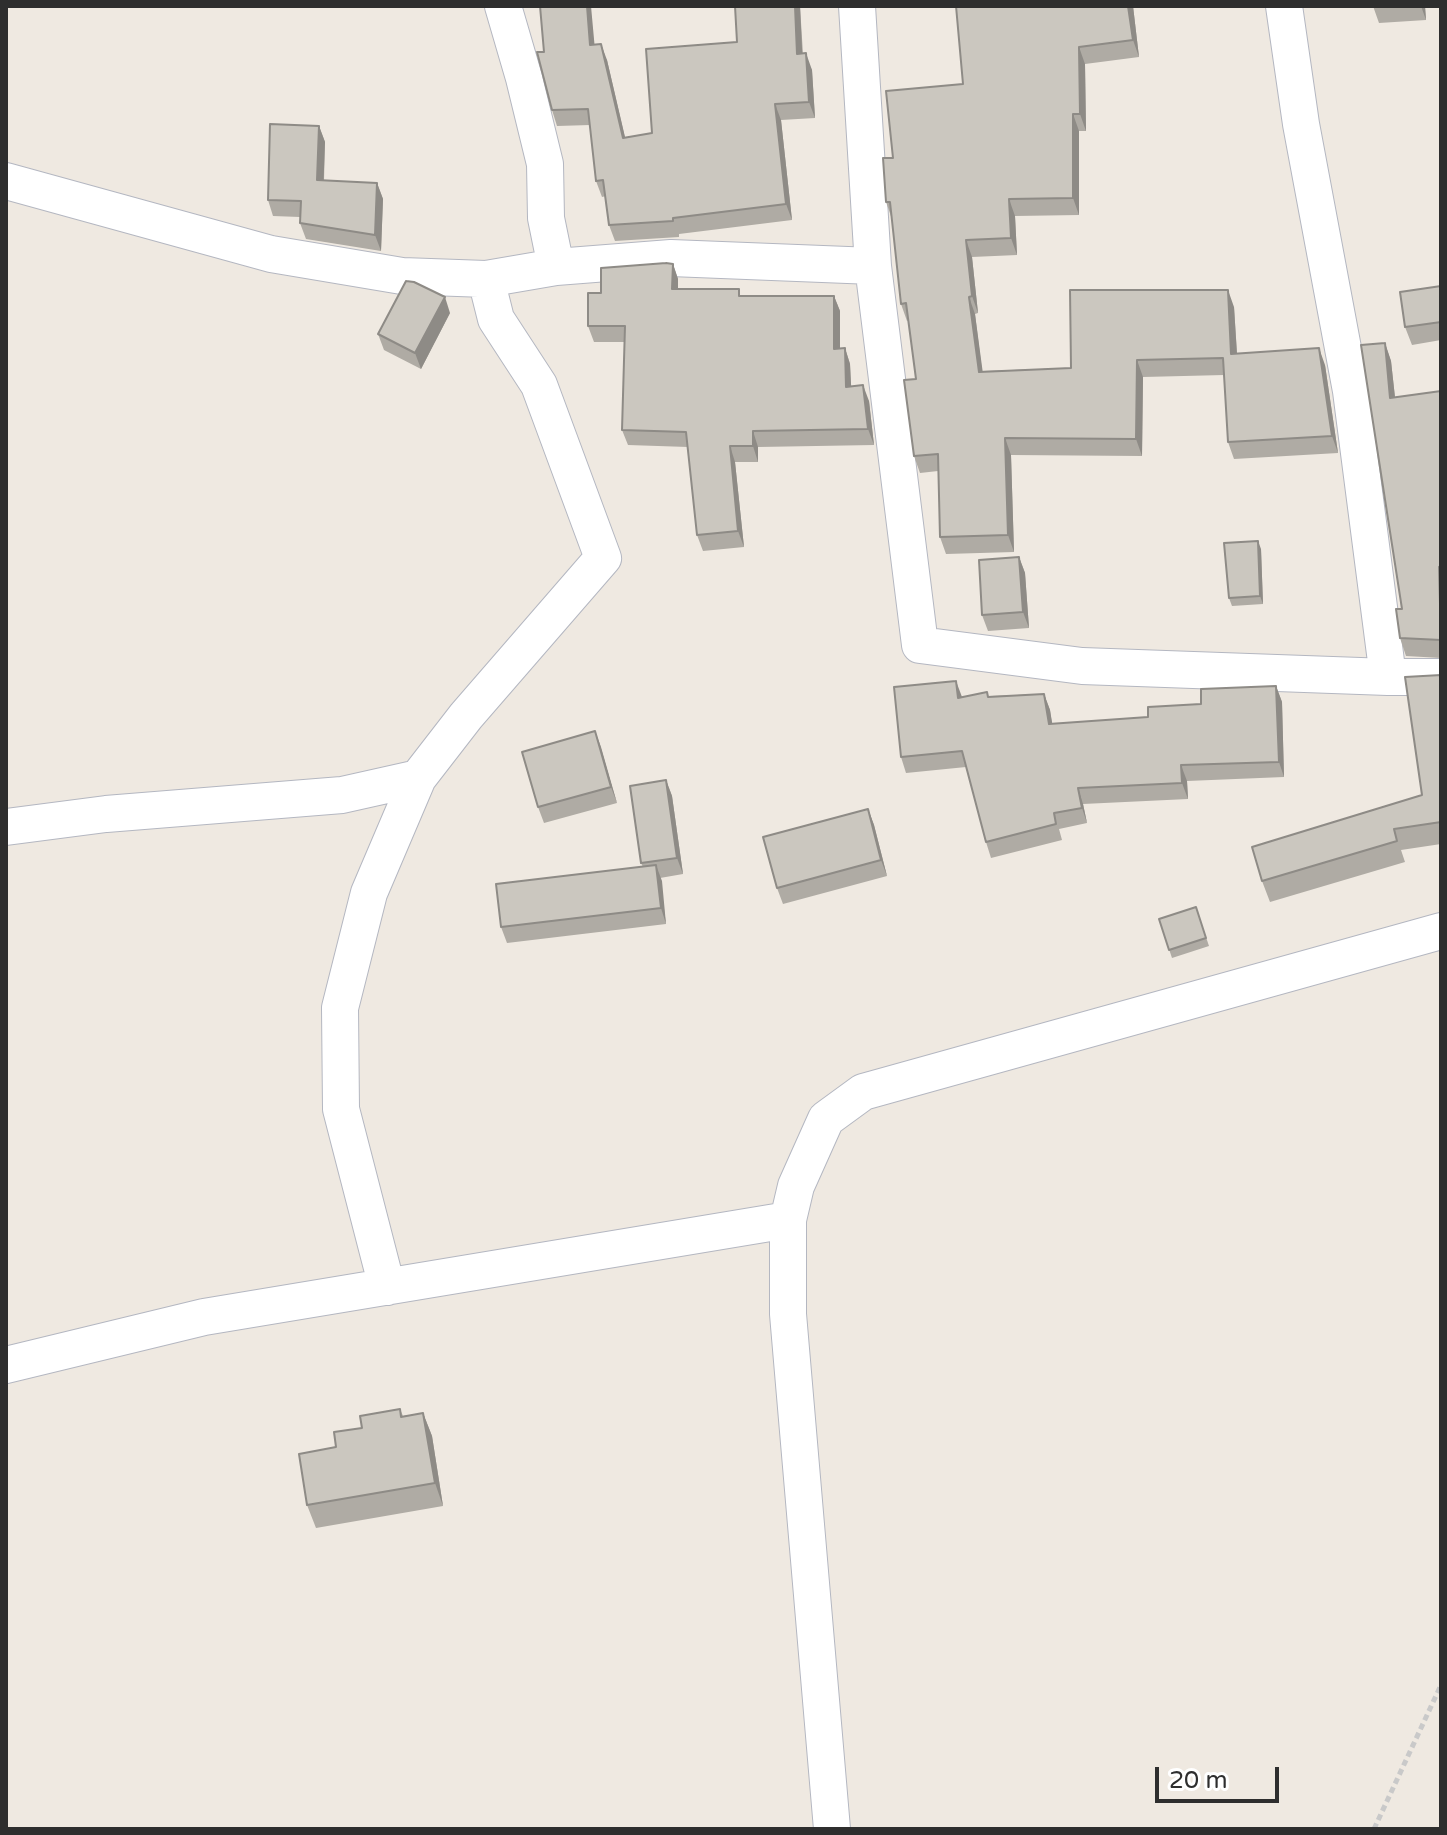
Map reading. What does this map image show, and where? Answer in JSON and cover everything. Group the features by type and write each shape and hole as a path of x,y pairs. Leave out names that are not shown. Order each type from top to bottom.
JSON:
{"street":[{"path":"503,6 545,164 546,218 556,267"},
{"path":"857,6 873,266 920,645 1082,666 1441,677"},
{"path":"1284,6 1301,124 1351,391 1388,677"},
{"path":"6,181 271,254 402,276 486,279 556,267 671,258 873,266"},
{"path":"387,1287 341,1109 340,1008 369,893 418,778 466,716 603,558 539,385 496,319 486,279"},
{"path":"6,827 106,814 342,795 418,778"},
{"path":"832,1829 788,1314 788,1220 796,1186 826,1119 863,1092 1441,931"},
{"path":"6,1365 204,1317 788,1220"}],"path":[{"path":"1374,1829 1441,1685"}],"building":[{"path":"540,6 587,6 590,45 601,44 623,138 652,133 646,49 737,42 735,6 795,6 797,54 806,53 809,102 775,104 786,204 673,218 673,221 609,225 603,180 596,181 588,109 552,110 537,52 544,52"},
{"path":"956,6 1128,6 1133,40 1079,47 1080,114 1073,114 1073,198 1009,199 1011,238 966,240 972,296 969,297 979,372 1071,368 1070,290 1228,290 1231,354 1319,348 1332,436 1228,442 1223,358 1137,360 1136,439 1005,438 1008,535 940,537 938,454 914,456 904,380 916,379 906,303 901,304 890,202 886,202 883,158 893,158 886,91 963,84"},
{"path":"270,124 319,126 317,180 377,183 375,235 300,223 301,201 268,200"},
{"path":"673,264 672,289 739,289 739,296 834,296 834,349 845,348 846,387 863,385 868,429 753,431 753,446 730,446 738,531 697,535 686,432 622,430 625,326 588,326 588,293 601,293 601,268"},
{"path":"406,281 445,297 415,353 378,334"},
{"path":"1441,286 1441,322 1405,327 1400,292"},
{"path":"1385,343 1390,398 1441,391 1441,640 1400,638 1396,609 1402,609 1361,345"},
{"path":"1258,541 1260,596 1229,598 1224,543"},
{"path":"1019,557 1023,612 982,615 979,560"},
{"path":"1441,675 1441,822 1394,829 1397,841 1262,881 1252,847 1422,795 1405,677"},
{"path":"956,681 958,698 987,692 988,697 1044,694 1049,724 1148,717 1148,707 1201,704 1201,689 1276,686 1279,762 1181,765 1182,783 1078,788 1082,808 1054,813 1056,824 986,842 962,751 901,757 894,687"},
{"path":"595,731 611,787 538,807 522,752"},
{"path":"666,780 677,858 641,863 630,786"},
{"path":"868,809 881,860 777,888 763,837"},
{"path":"656,865 661,908 501,927 496,884"},
{"path":"1196,907 1206,938 1169,950 1159,919"},
{"path":"400,1409 401,1417 423,1413 435,1483 307,1505 299,1454 336,1447 334,1432 362,1428 360,1416"}]}
